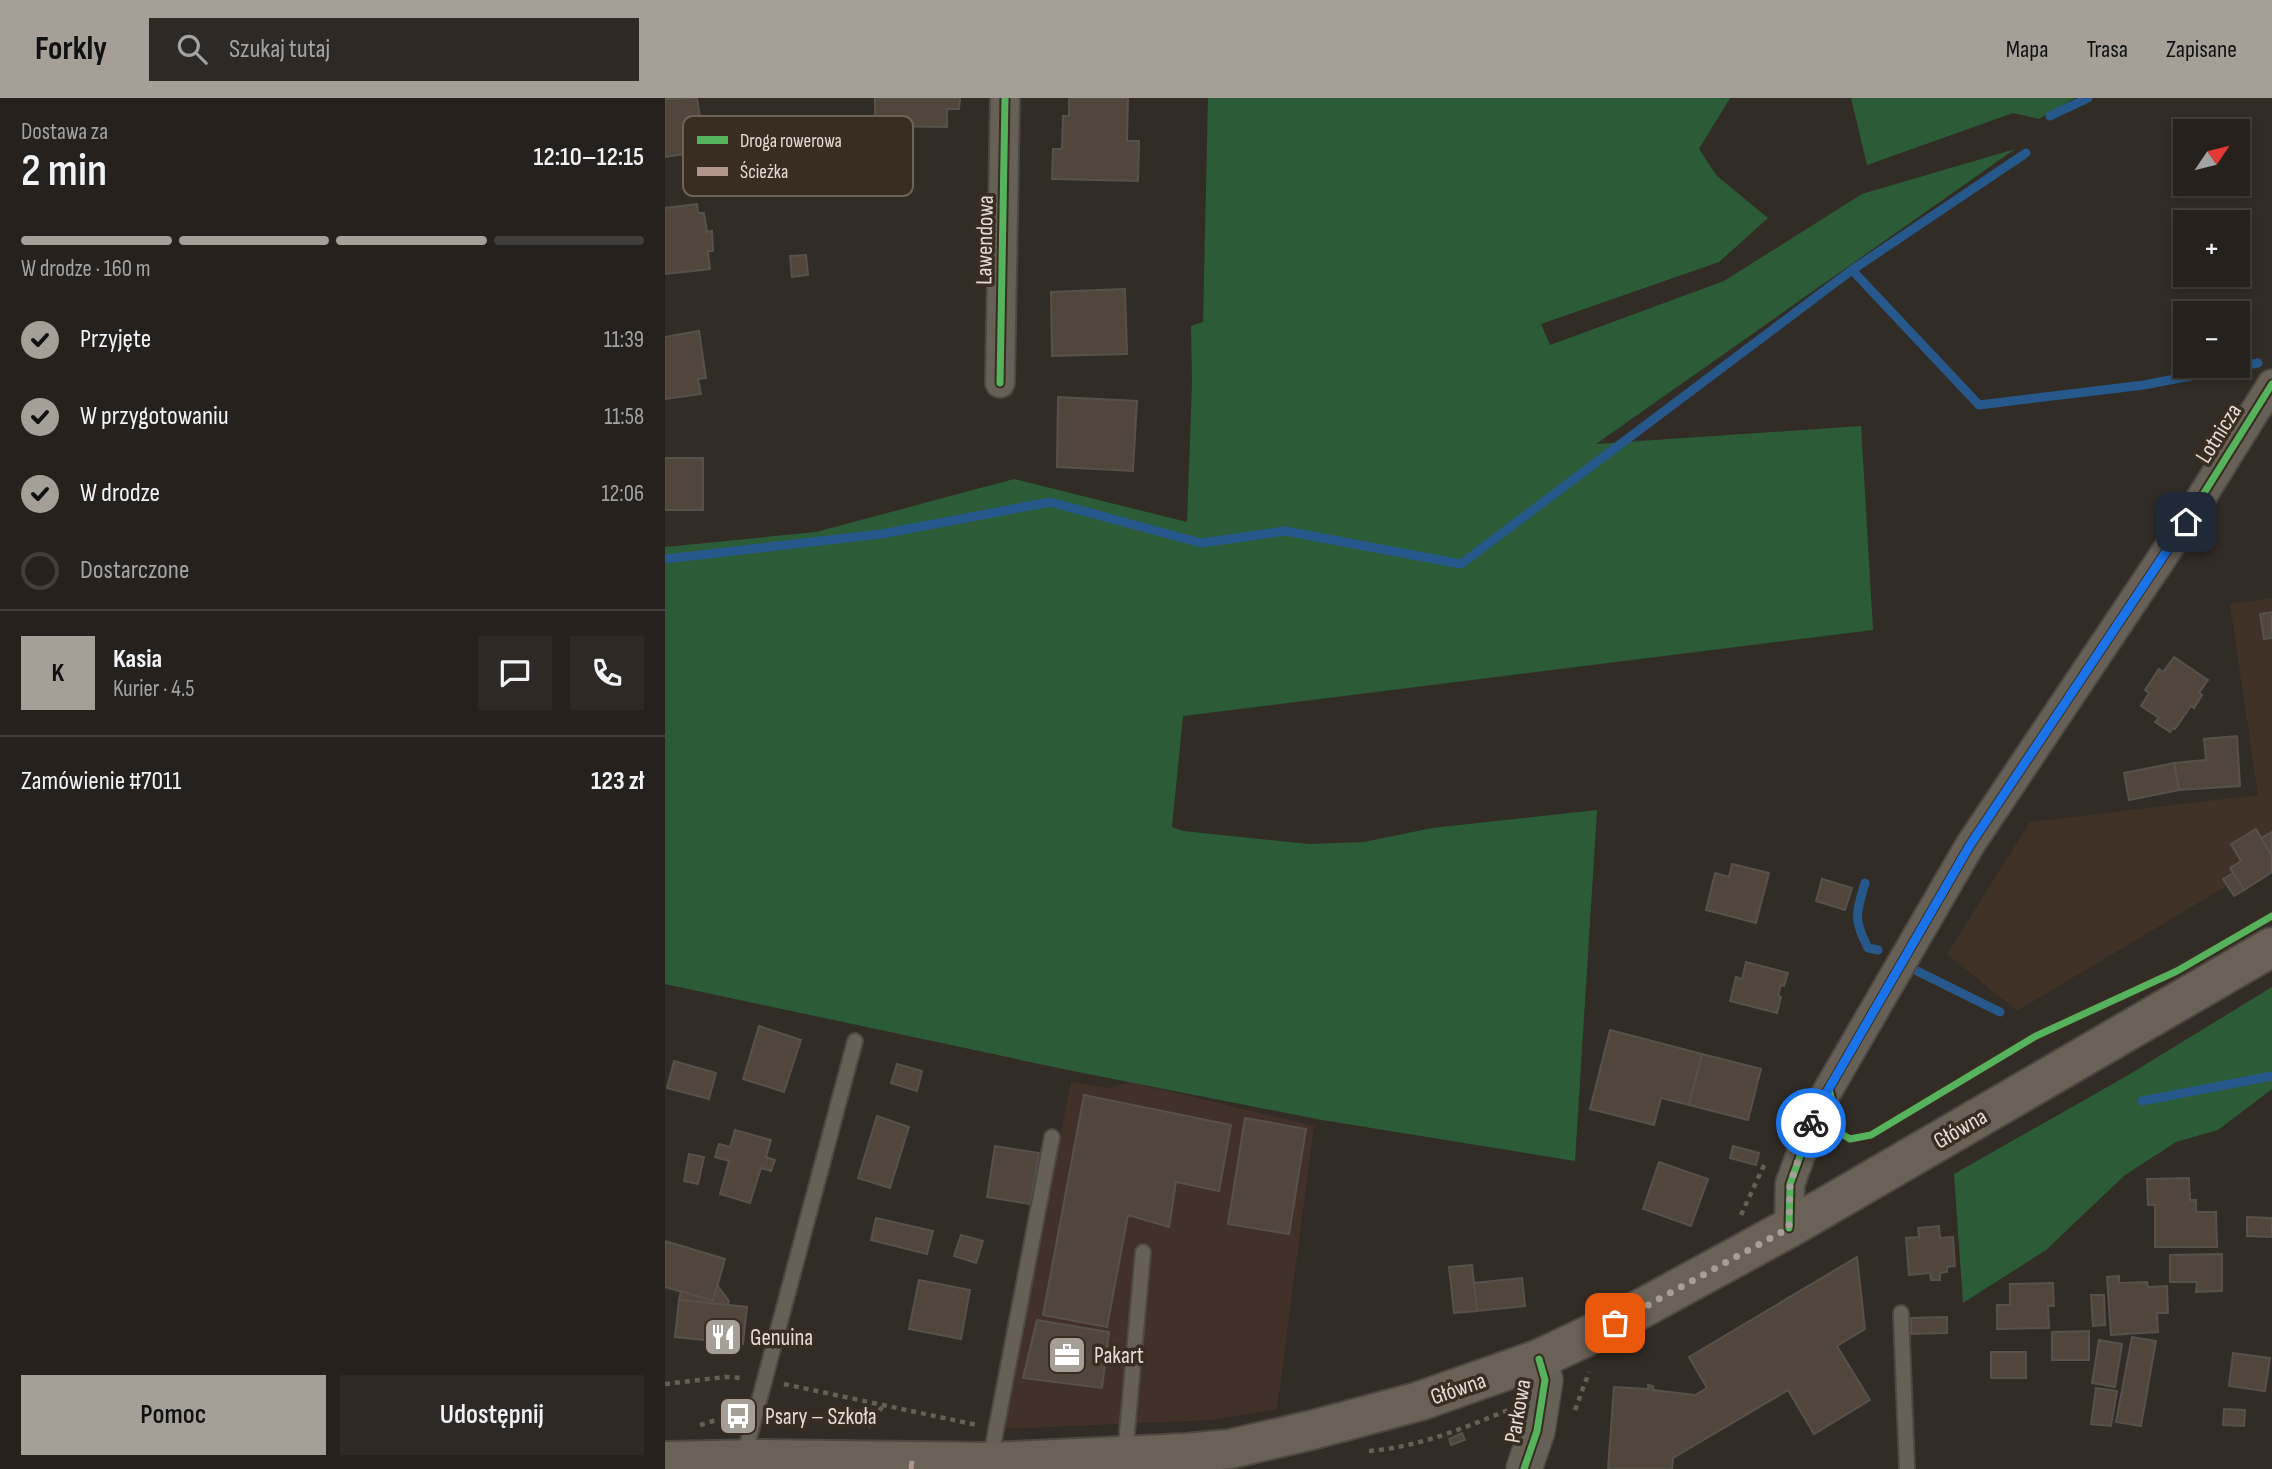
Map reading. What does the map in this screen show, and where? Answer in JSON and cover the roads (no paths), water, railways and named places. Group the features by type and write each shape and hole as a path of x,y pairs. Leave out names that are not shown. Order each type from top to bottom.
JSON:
{"main road":[{"name":"Główna","path":"665,1461 993,1448 1125,1457 1230,1449 1420,1401 1539,1359 1615,1323 1789,1228 2272,947"}],"street":[{"name":"Lawendowa","path":"999,383 1005,98"},
{"name":"Lotnicza","path":"1789,1228 1790,1184 1817,1109 1970,845 2186,522 2272,384"},
{"name":"Parkowa","path":"1524,1469 1537,1431 1545,1381 1539,1359"}],"lane":[{"path":"744,1459 855,1041"},
{"path":"993,1448 1052,1137"},
{"path":"1125,1457 1143,1252"},
{"path":"1901,1313 1907,1469"}],"waterway":[{"path":"2050,116 2088,98"},
{"path":"665,559 881,534 1050,502 1201,543 1285,531 1461,564 1852,270 2026,153"},
{"path":"1852,270 1979,405 2144,385 2258,363"},
{"path":"1865,883 1858,910 1858,923 1868,948 1878,950"},
{"path":"1917,971 2000,1012"},
{"path":"2142,1101 2272,1076"}],"place":[{"name":"Genuina","path":"723,1337"},
{"name":"Pakart","path":"1067,1355"},
{"name":"Psary – Szkoła","path":"738,1416"}]}
